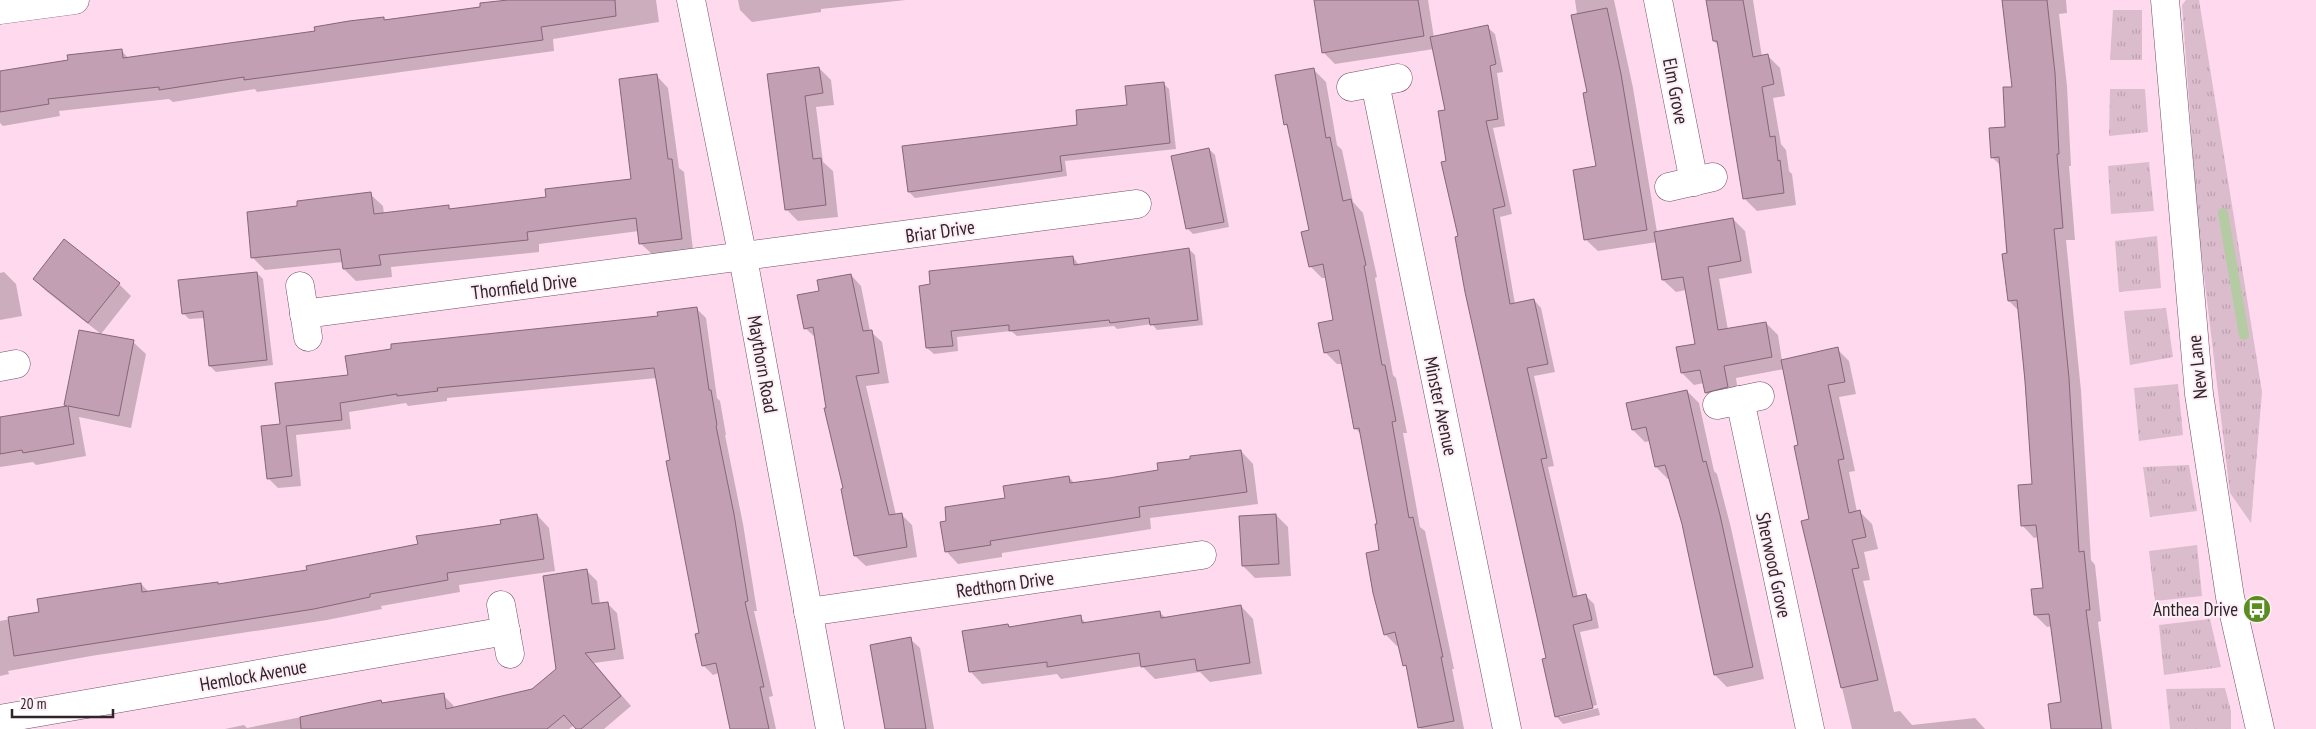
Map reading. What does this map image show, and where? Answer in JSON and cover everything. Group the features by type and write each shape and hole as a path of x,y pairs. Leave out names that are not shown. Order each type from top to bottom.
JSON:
{"street":[{"path":"0,10 75,0"},
{"name":"Maythorn Road","path":"692,0 743,258 830,729"},
{"name":"Elm Grove","path":"1658,0 1692,182"},
{"name":"New Lane","path":"2165,0 2199,394 2230,597 2260,729"},
{"name":"Minster Avenue","path":"1375,83 1507,729"},
{"name":"Briar Drive","path":"743,258 1137,204"},
{"name":"Thornfield Drive","path":"300,286 306,326 743,258"},
{"name":"Sherwood Grove","path":"1739,401 1810,729"},
{"name":"Redthorn Drive","path":"808,612 1202,555"},
{"name":"Hemlock Avenue","path":"0,719 506,630"}],"green space":[{"path":"2186,0 2199,0 2262,392 2251,523 2230,493 2198,225 2182,5"},
{"path":"2113,10 2142,10 2142,60 2110,60"},
{"path":"2110,89 2145,89 2148,132 2109,136"},
{"path":"2149,162 2154,211 2111,214 2108,166"},
{"path":"2157,236 2161,288 2119,292 2115,241"},
{"path":"2166,308 2173,357 2130,365 2124,311"},
{"path":"2178,384 2183,435 2139,441 2134,388"},
{"path":"2189,465 2197,511 2150,517 2143,467"},
{"path":"2197,545 2202,596 2155,601 2149,551"},
{"path":"2210,619 2221,667 2164,675 2159,625"},
{"path":"2225,688 2231,711 2231,729 2170,729 2166,689"}],"building":[{"path":"508,0 615,0 616,16 541,27 543,40 244,80 244,77 159,90 159,87 48,99 49,104 0,112 0,71 68,60 67,55 122,49 123,58 315,31 314,27 349,21 384,17 384,20 480,7 480,3"},
{"path":"1314,0 1418,0 1424,36 1322,53"},
{"path":"1706,0 1743,0 1753,57 1768,54 1774,84 1762,87 1770,137 1775,136 1778,161 1780,160 1784,193 1743,199 1717,41 1713,41"},
{"path":"2002,0 2047,0 2055,73 2059,154 2057,154 2063,228 2054,229 2069,378 2079,552 2084,551 2090,610 2086,610 2102,729 2051,729 2048,704 2061,702 2049,614 2034,615 2031,589 2043,588 2036,525 2021,526 2018,485 2032,484 2025,381 2017,300 2008,301 2002,254 2007,253 1999,157 1991,158 1989,128 2005,127 2003,87 2012,87"},
{"path":"1607,8 1621,74 1647,230 1584,240 1573,170 1596,166 1583,93 1587,92 1571,15"},
{"path":"1488,25 1496,64 1490,66 1498,119 1486,121 1505,206 1493,209 1510,304 1534,299 1548,364 1527,368 1547,458 1541,459 1573,597 1586,594 1592,620 1573,625 1593,708 1555,717 1542,659 1546,658 1465,292 1455,237 1458,236 1441,162 1446,161 1438,111 1445,110 1430,37"},
{"path":"819,67 823,93 805,96 813,159 821,158 826,205 785,210 767,74"},
{"path":"1314,68 1326,138 1330,137 1343,201 1351,199 1366,265 1364,266 1382,365 1385,365 1396,421 1392,422 1409,518 1413,517 1443,657 1441,657 1454,721 1418,728 1406,665 1403,666 1395,632 1384,635 1373,593 1366,553 1379,550 1375,524 1377,524 1359,428 1354,429 1339,350 1324,353 1318,323 1333,320 1323,264 1309,267 1301,232 1309,230 1287,124 1284,125 1275,75"},
{"path":"657,74 668,159 672,159 682,239 639,244 636,218 527,232 528,240 379,255 381,265 343,269 340,249 251,258 247,212 297,206 297,201 371,192 374,214 449,205 449,209 546,197 545,189 631,179 619,79"},
{"path":"1164,82 1170,143 1060,156 1062,171 908,192 902,146 1077,125 1076,110 1127,105 1125,86"},
{"path":"1209,148 1224,222 1186,229 1171,156"},
{"path":"1733,218 1741,261 1708,267 1718,330 1766,322 1772,357 1724,366 1728,387 1705,393 1700,370 1681,373 1676,347 1695,344 1683,277 1662,280 1654,232"},
{"path":"64,239 120,283 88,323 33,279"},
{"path":"1189,248 1198,320 1150,325 1149,318 1110,323 1109,320 1009,331 1009,325 951,331 953,346 926,348 919,286 930,284 929,271 1073,256 1074,265"},
{"path":"257,272 267,360 209,366 203,311 182,314 178,280"},
{"path":"851,274 863,331 872,330 879,373 856,376 889,515 902,513 907,547 854,556 841,489 843,488 824,408 826,408 813,327 804,329 797,295 819,291 817,280"},
{"path":"697,307 709,390 711,390 716,426 734,514 748,601 745,602 764,687 760,687 769,729 730,729 716,663 702,666 695,634 699,633 666,461 670,460 654,368 437,388 438,391 397,396 397,394 340,403 342,420 286,426 292,476 267,479 261,426 280,424 275,383 348,375 345,356 391,349 391,344 658,316 657,312"},
{"path":"79,330 134,340 119,416 68,406 74,444 23,453 22,450 0,454 0,417 67,406 64,405"},
{"path":"1838,347 1845,382 1828,385 1844,459 1838,460 1849,513 1860,510 1866,537 1852,540 1859,568 1852,569 1878,680 1841,688 1801,521 1809,519 1794,446 1798,445 1781,360"},
{"path":"1687,390 1703,462 1706,461 1720,515 1753,667 1714,675 1682,524 1665,465 1655,467 1646,427 1632,430 1626,403"},
{"path":"1241,450 1247,492 1139,507 1140,517 990,541 991,545 945,552 940,522 946,521 945,507 1005,498 1003,486 1069,476 1070,483 1109,478 1158,470 1157,463 1190,459 1190,456"},
{"path":"537,514 544,559 447,573 448,580 370,594 370,597 314,609 14,656 8,617 39,612 37,599 141,583 142,592 218,582 218,584 307,570 306,566 418,544 416,536 501,524 500,520"},
{"path":"1276,514 1279,564 1242,566 1239,516"},
{"path":"587,569 592,604 608,602 615,649 585,653 621,696 581,729 576,729 564,715 547,729 301,729 300,717 381,700 382,703 444,693 446,709 532,689 556,669 543,576"},
{"path":"1241,605 1250,663 1197,671 1195,659 1141,667 1139,653 1047,667 1047,662 969,672 962,631 1008,624 1009,627 1081,615 1082,623 1160,611 1161,618"},
{"path":"911,637 926,729 885,729 870,645"}],"waterway":[{"path":"2223,213 2244,335"}],"place":[{"name":"Anthea Drive","path":"2257,609"}]}
